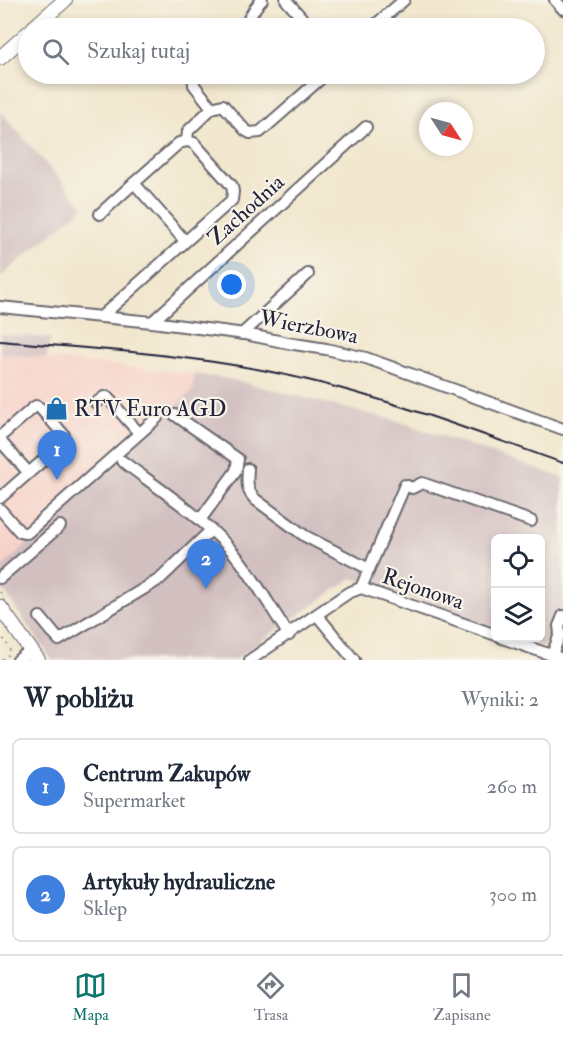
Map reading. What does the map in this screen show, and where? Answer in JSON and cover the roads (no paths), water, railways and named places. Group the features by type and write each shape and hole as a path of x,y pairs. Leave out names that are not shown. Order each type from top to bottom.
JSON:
{"main road":[{"path":"44,18 65,0"},
{"path":"0,58 18,42"},
{"path":"0,607 29,657"},
{"path":"0,620 29,657"}],"street":[{"path":"250,18 257,4 262,0"},
{"path":"286,0 302,18"},
{"path":"383,18 404,0"},
{"path":"555,0 563,9"},
{"path":"194,84 212,108"},
{"path":"187,141 188,131 212,108 223,105 245,130 250,133 260,132 315,84"},
{"name":"Zachodnia","path":"152,322 366,128"},
{"path":"100,214 179,143 187,141 194,143 232,186 232,200 102,316"},
{"path":"134,183 185,241"},
{"path":"242,334 308,274"},
{"name":"Wierzbowa","path":"0,307 102,316 242,334 366,358 563,429"},
{"path":"96,403 107,397 139,433"},
{"path":"0,498 29,473 63,443 65,438 36,406 2,435 1,439 29,473"},
{"path":"176,415 238,459 236,471 200,520"},
{"path":"0,509 20,532 27,533 157,418"},
{"path":"122,461 211,530 240,561 289,635"},
{"path":"248,470 247,486 250,495 256,500 304,536 369,569"},
{"path":"361,588 405,485 412,488 422,483 531,521"},
{"path":"0,578 60,526"},
{"path":"40,617 59,640 160,579 211,530"},
{"name":"Rejonowa","path":"250,660 348,593 361,588 491,634"},
{"path":"318,615 354,660"},
{"path":"514,642 558,657 561,635 559,626 563,616"}],"railway":[{"path":"0,341 176,357 281,374 388,402 563,463"}],"place":[{"name":"RTV Euro AGD","path":"56,409"},
{"name":"Centrum Zakupów","path":"57,480"},
{"name":"Artykuły hydrauliczne","path":"206,589"}]}
